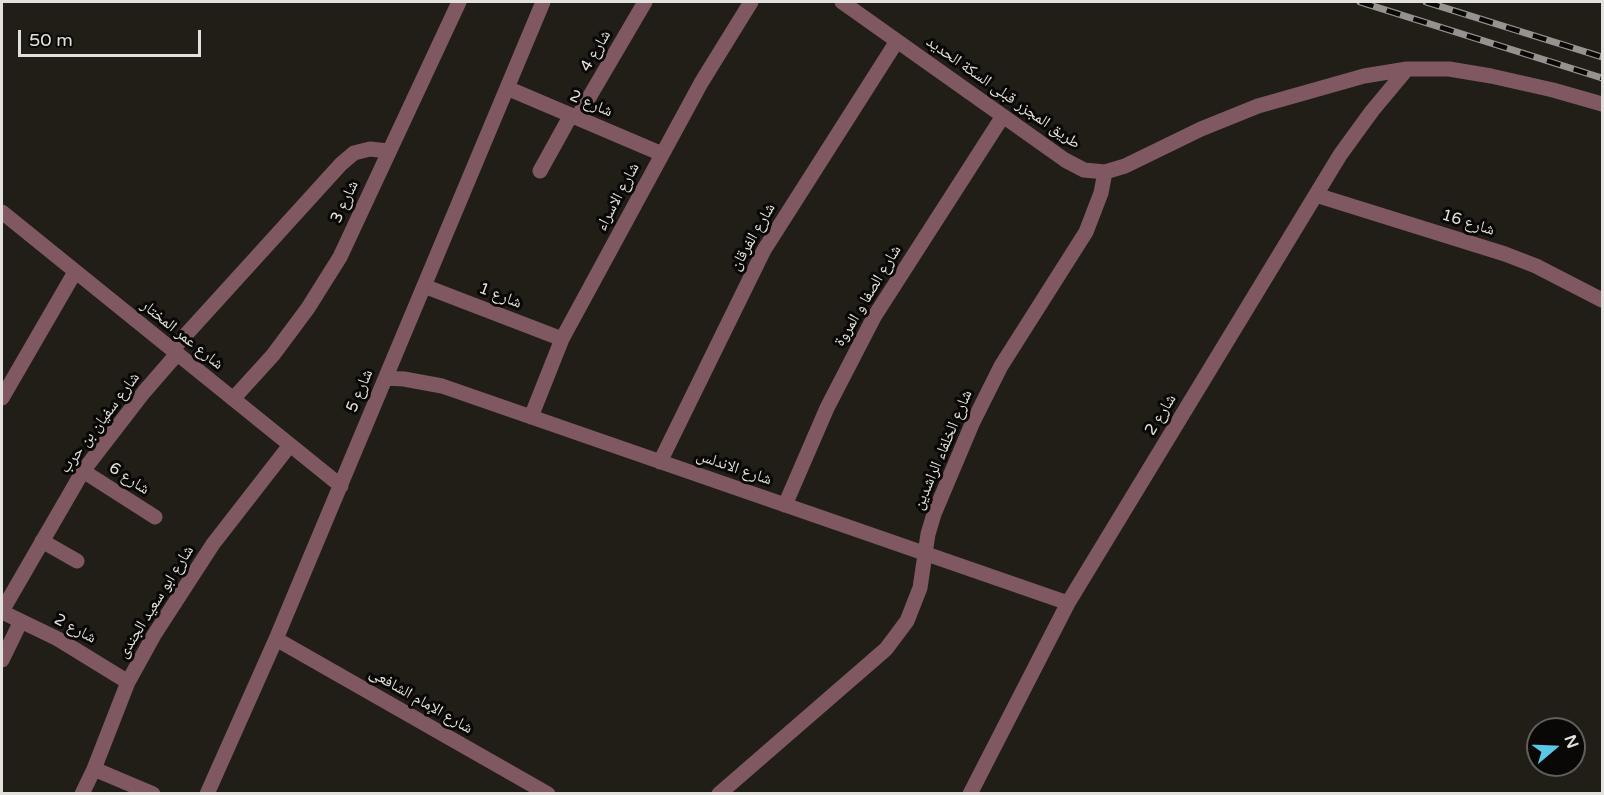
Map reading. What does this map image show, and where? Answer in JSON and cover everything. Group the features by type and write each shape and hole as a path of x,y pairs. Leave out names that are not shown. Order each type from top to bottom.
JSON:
{"street":[{"name":"شارع 3","path":"233,399 273,355 308,308 340,257 459,2"},
{"name":"شارع 5","path":"207,794 276,639 543,2"},
{"name":"شارع 4","path":"540,171 645,2"},
{"name":"شارع الاسراء","path":"531,417 562,339 701,83 751,2"},
{"name":"طريق المجزر قبلى السكة الحديد","path":"842,2 1065,160 1084,170 1105,172"},
{"name":"شارع الفرقان","path":"660,462 764,250 897,41"},
{"name":"شارع 2","path":"970,794 1068,603 1340,155 1407,69"},
{"path":"1105,172 1125,166 1201,129 1258,106 1364,76 1407,69 1449,69 1491,76 1602,104"},
{"name":"شارع 2","path":"507,88 662,154"},
{"name":"شارع الصفا و المروة","path":"785,505 827,408 874,317 1003,116"},
{"name":"شارع سفيان بن حرب","path":"2,611 83,471 175,352 341,164 354,153 370,149 388,151"},
{"name":"شارع الخلفاء الراشدين","path":"719,794 886,649 907,621 920,588 934,514 972,424 1001,366 1086,232 1101,193 1105,172"},
{"name":"شارع 16","path":"1316,195 1505,254 1536,266 1602,300"},
{"name":"شارع عمر المختار","path":"3,216 340,486"},
{"path":"2,398 75,272"},
{"name":"شارع 1","path":"424,286 562,339"},
{"name":"شارع الاندلس","path":"386,378 442,386 1068,603"},
{"name":"شارع ابو سعيد الجندى","path":"82,794 128,682 154,635 213,544 290,445"},
{"name":"شارع 6","path":"83,471 155,517"},
{"path":"42,541 77,561"},
{"name":"شارع 2","path":"2,611 94,659 128,682"},
{"path":"2,660 21,621"},
{"name":"شارع الإمام الشافعى","path":"276,639 548,794"},
{"path":"94,769 153,794"}],"railway":[{"path":"1360,2 1602,78"},
{"path":"1426,2 1602,57"}]}
